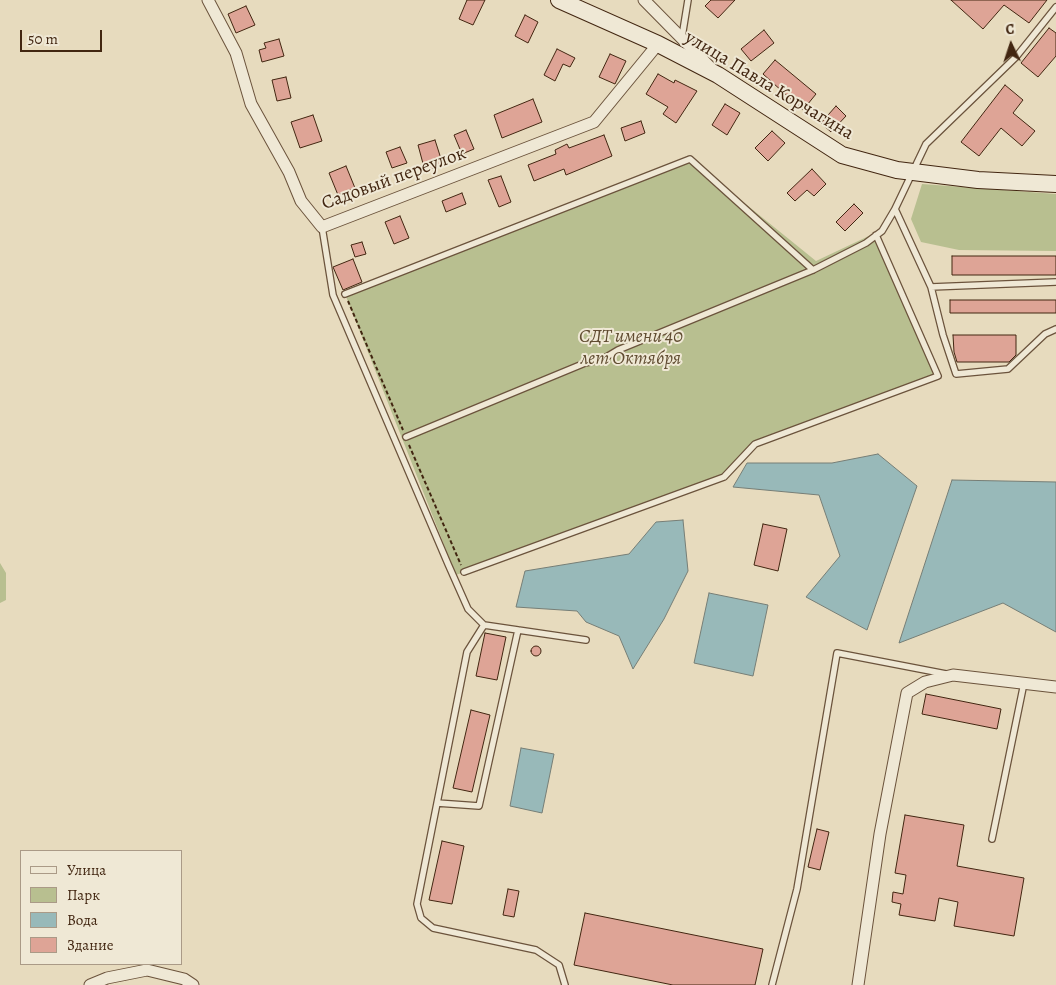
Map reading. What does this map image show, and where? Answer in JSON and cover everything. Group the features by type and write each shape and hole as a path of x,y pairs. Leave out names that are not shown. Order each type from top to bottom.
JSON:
{"main road":[{"name":"улица Павла Корчагина","path":"558,0 669,38 718,75 842,155 898,170 978,180 1056,184"}],"street":[{"name":"Садовый переулок","path":"208,0 236,53 251,104 289,172 301,201 322,227 594,122 669,38"},
{"path":"644,0 669,38 718,75"},
{"path":"858,985 880,834 907,693 925,682 953,676 1056,687"},
{"path":"90,985 106,978 147,970 184,979 193,985"}],"lane":[{"path":"669,38 688,0"},
{"path":"406,437 585,363 603,358 618,350 813,270 876,235 882,230 896,209 926,144 1016,57 1056,7"},
{"path":"345,294 690,160 813,270"},
{"path":"896,209 930,287 956,374 1008,369 1045,334 1056,329"},
{"path":"322,227 333,295 468,609 484,625 586,640"},
{"path":"464,572 724,477 756,444 938,376 876,235"},
{"path":"930,287 1056,282"},
{"path":"484,625 468,652 418,904 421,918 433,928 536,950 559,965 565,985"},
{"path":"437,803 479,806 518,630"},
{"path":"772,985 797,889 837,652 953,676"},
{"path":"992,839 1024,683"}],"green space":[{"name":"СДТ имени 40 лет Октября","path":"690,159 816,261 873,234 938,376 756,444 724,477 456,575 345,294"},
{"path":"922,184 1056,194 1056,251 959,250 921,242 911,219"},
{"path":"0,563 6,573 6,600 0,603"}],"water":[{"path":"878,454 917,486 867,630 806,597 840,556 819,495 733,487 747,463 832,463"},
{"path":"952,480 1056,482 1056,632 1003,603 899,643"},
{"path":"683,520 688,571 664,619 633,669 619,636 586,622 577,611 516,607 525,571 629,554 656,522"},
{"path":"709,593 768,605 753,676 694,663"},
{"path":"521,748 554,754 542,813 510,806"}],"building":[{"path":"467,0 485,0 473,25 459,19"},
{"path":"711,0 735,0 718,18 705,6"},
{"path":"951,0 1047,0 1029,23 1004,5 983,29"},
{"path":"246,6 255,25 236,33 228,14"},
{"path":"525,15 538,22 528,43 515,36"},
{"path":"1049,28 1056,33 1056,56 1038,77 1021,63"},
{"path":"764,30 774,43 751,61 741,49"},
{"path":"279,39 284,56 262,62 259,50 266,48 264,43"},
{"path":"557,49 575,58 570,67 563,64 555,81 544,75"},
{"path":"610,54 626,61 615,84 599,77"},
{"path":"775,60 816,94 803,110 763,74"},
{"path":"658,74 674,83 675,80 697,91 676,123 663,114 668,107 646,94"},
{"path":"286,77 291,98 277,101 272,80"},
{"path":"1005,85 1023,100 1013,113 1035,131 1022,146 1001,128 979,156 961,142"},
{"path":"533,99 542,122 502,138 494,115"},
{"path":"725,104 740,113 727,135 712,125"},
{"path":"836,106 846,116 831,132 821,123"},
{"path":"313,115 322,141 300,148 291,122"},
{"path":"641,121 645,133 625,141 621,128"},
{"path":"466,130 474,149 462,154 454,135"},
{"path":"772,131 785,143 768,161 755,148"},
{"path":"604,135 612,156 566,175 564,169 534,181 528,165 556,154 555,150 567,144 569,148"},
{"path":"435,140 443,165 425,171 418,145"},
{"path":"400,147 407,163 392,168 386,152"},
{"path":"346,166 355,188 338,195 329,173"},
{"path":"812,169 826,184 814,196 807,190 795,201 787,193"},
{"path":"501,176 511,202 499,207 488,180"},
{"path":"462,193 466,204 446,212 442,201"},
{"path":"854,204 863,213 845,231 836,222"},
{"path":"400,216 409,238 394,244 385,222"},
{"path":"362,242 366,254 355,257 351,245"},
{"path":"952,256 1056,256 1056,275 952,275"},
{"path":"353,259 362,282 343,290 333,267"},
{"path":"950,300 1056,300 1056,313 950,313"},
{"path":"953,335 1016,335 1016,355 1009,362 957,362 954,352"},
{"path":"763,524 787,529 778,571 754,565"},
{"path":"485,633 506,637 497,680 476,676"},
{"path":"534,646 538,646 541,651 540,655 534,656 531,653 531,649"},
{"path":"926,694 1001,709 997,729 922,714"},
{"path":"471,710 490,715 472,792 453,788"},
{"path":"905,815 964,825 957,866 1024,878 1014,936 954,926 958,902 939,898 935,921 899,915 901,904 892,902 893,892 903,894 906,875 895,873"},
{"path":"817,829 829,832 820,870 808,867"},
{"path":"442,841 464,846 452,904 429,900"},
{"path":"508,889 519,891 514,917 503,915"},
{"path":"585,913 763,949 755,985 673,985 574,965"}]}
